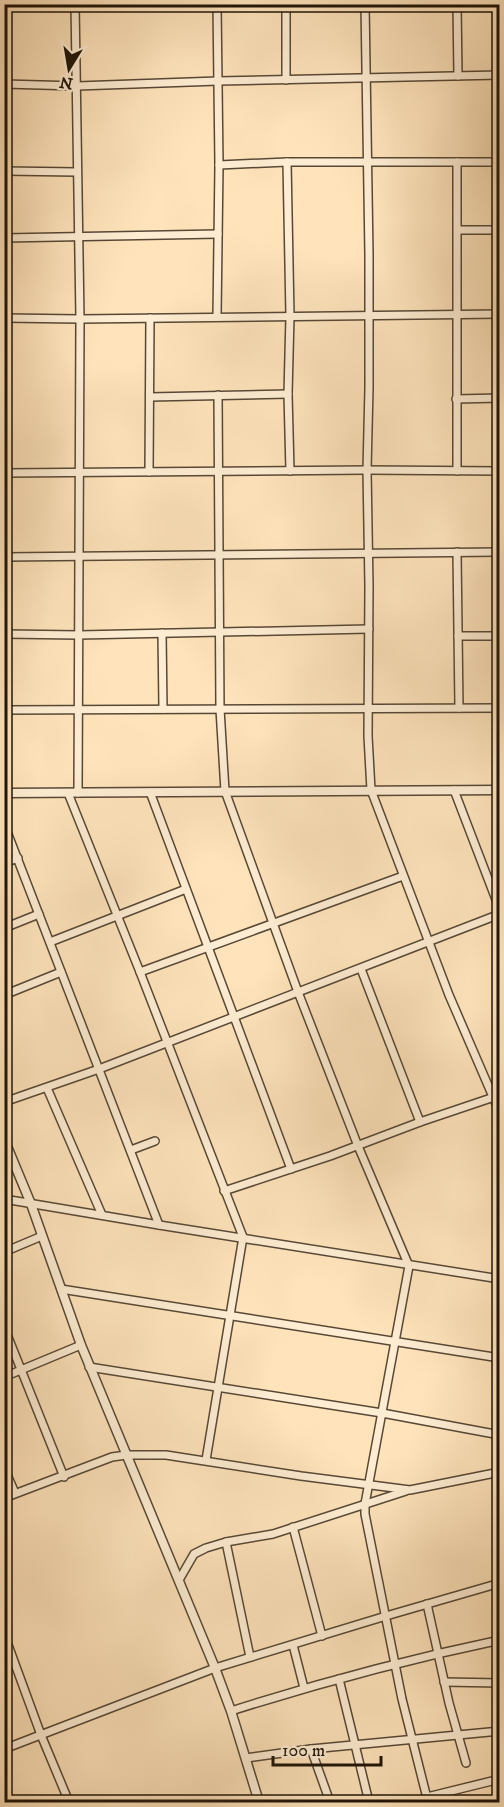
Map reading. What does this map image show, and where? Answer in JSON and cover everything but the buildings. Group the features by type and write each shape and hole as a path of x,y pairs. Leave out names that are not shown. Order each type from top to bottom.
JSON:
{"street":[{"path":"75,4 80,319 78,793"},
{"path":"217,4 219,165 217,317"},
{"path":"286,4 286,80"},
{"path":"365,4 369,388 368,736 371,790 449,995 497,1096 500,1113"},
{"path":"457,4 458,76"},
{"path":"4,84 77,86 500,75"},
{"path":"219,165 368,161 500,162"},
{"path":"287,162 290,471"},
{"path":"457,162 457,471"},
{"path":"4,171 77,172"},
{"path":"458,230 500,230"},
{"path":"4,238 218,234"},
{"path":"500,314 5,318 5,473 500,471"},
{"path":"149,472 150,318"},
{"path":"150,397 288,394"},
{"path":"218,395 220,709 225,791 298,992 358,1146 409,1266 365,1504 369,1537 411,1739 428,1800 500,1779"},
{"path":"456,399 500,398"},
{"path":"457,552 459,708"},
{"path":"4,557 500,552"},
{"path":"4,634 79,635 369,629"},
{"path":"162,633 163,709"},
{"path":"458,636 500,636"},
{"path":"4,710 500,708"},
{"path":"4,1102 47,1089 429,943 500,912 454,790"},
{"path":"4,793 500,790"},
{"path":"150,792 291,1169"},
{"path":"68,794 243,1237 206,1460"},
{"path":"4,824 159,1225"},
{"path":"4,863 18,858"},
{"path":"140,972 403,876"},
{"path":"50,942 186,889"},
{"path":"4,928 39,914"},
{"path":"361,969 420,1122"},
{"path":"4,995 61,972"},
{"path":"47,1089 102,1215"},
{"path":"224,1191 497,1096"},
{"path":"4,1139 31,1204 89,1367 179,1580 231,1711 259,1800 246,1803"},
{"path":"131,1150 155,1141"},
{"path":"4,1199 500,1279"},
{"path":"4,1252 42,1236"},
{"path":"61,1289 500,1358"},
{"path":"4,1327 64,1477"},
{"path":"4,1377 81,1345"},
{"path":"89,1367 382,1413 500,1435"},
{"path":"4,1498 112,1457 126,1455 166,1455 410,1490"},
{"path":"4,1468 15,1493"},
{"path":"179,1580 194,1554 207,1548 226,1542 262,1537 410,1490 500,1472"},
{"path":"292,1527 322,1635"},
{"path":"226,1542 250,1657"},
{"path":"4,1749 215,1668 500,1583"},
{"path":"427,1604 453,1721 466,1763"},
{"path":"4,1634 69,1803"},
{"path":"231,1711 304,1688 438,1653 500,1640"},
{"path":"293,1645 304,1688"},
{"path":"339,1679 369,1803"},
{"path":"444,1682 500,1683"},
{"path":"246,1758 355,1744 500,1731"},
{"path":"311,1749 330,1803"}]}
